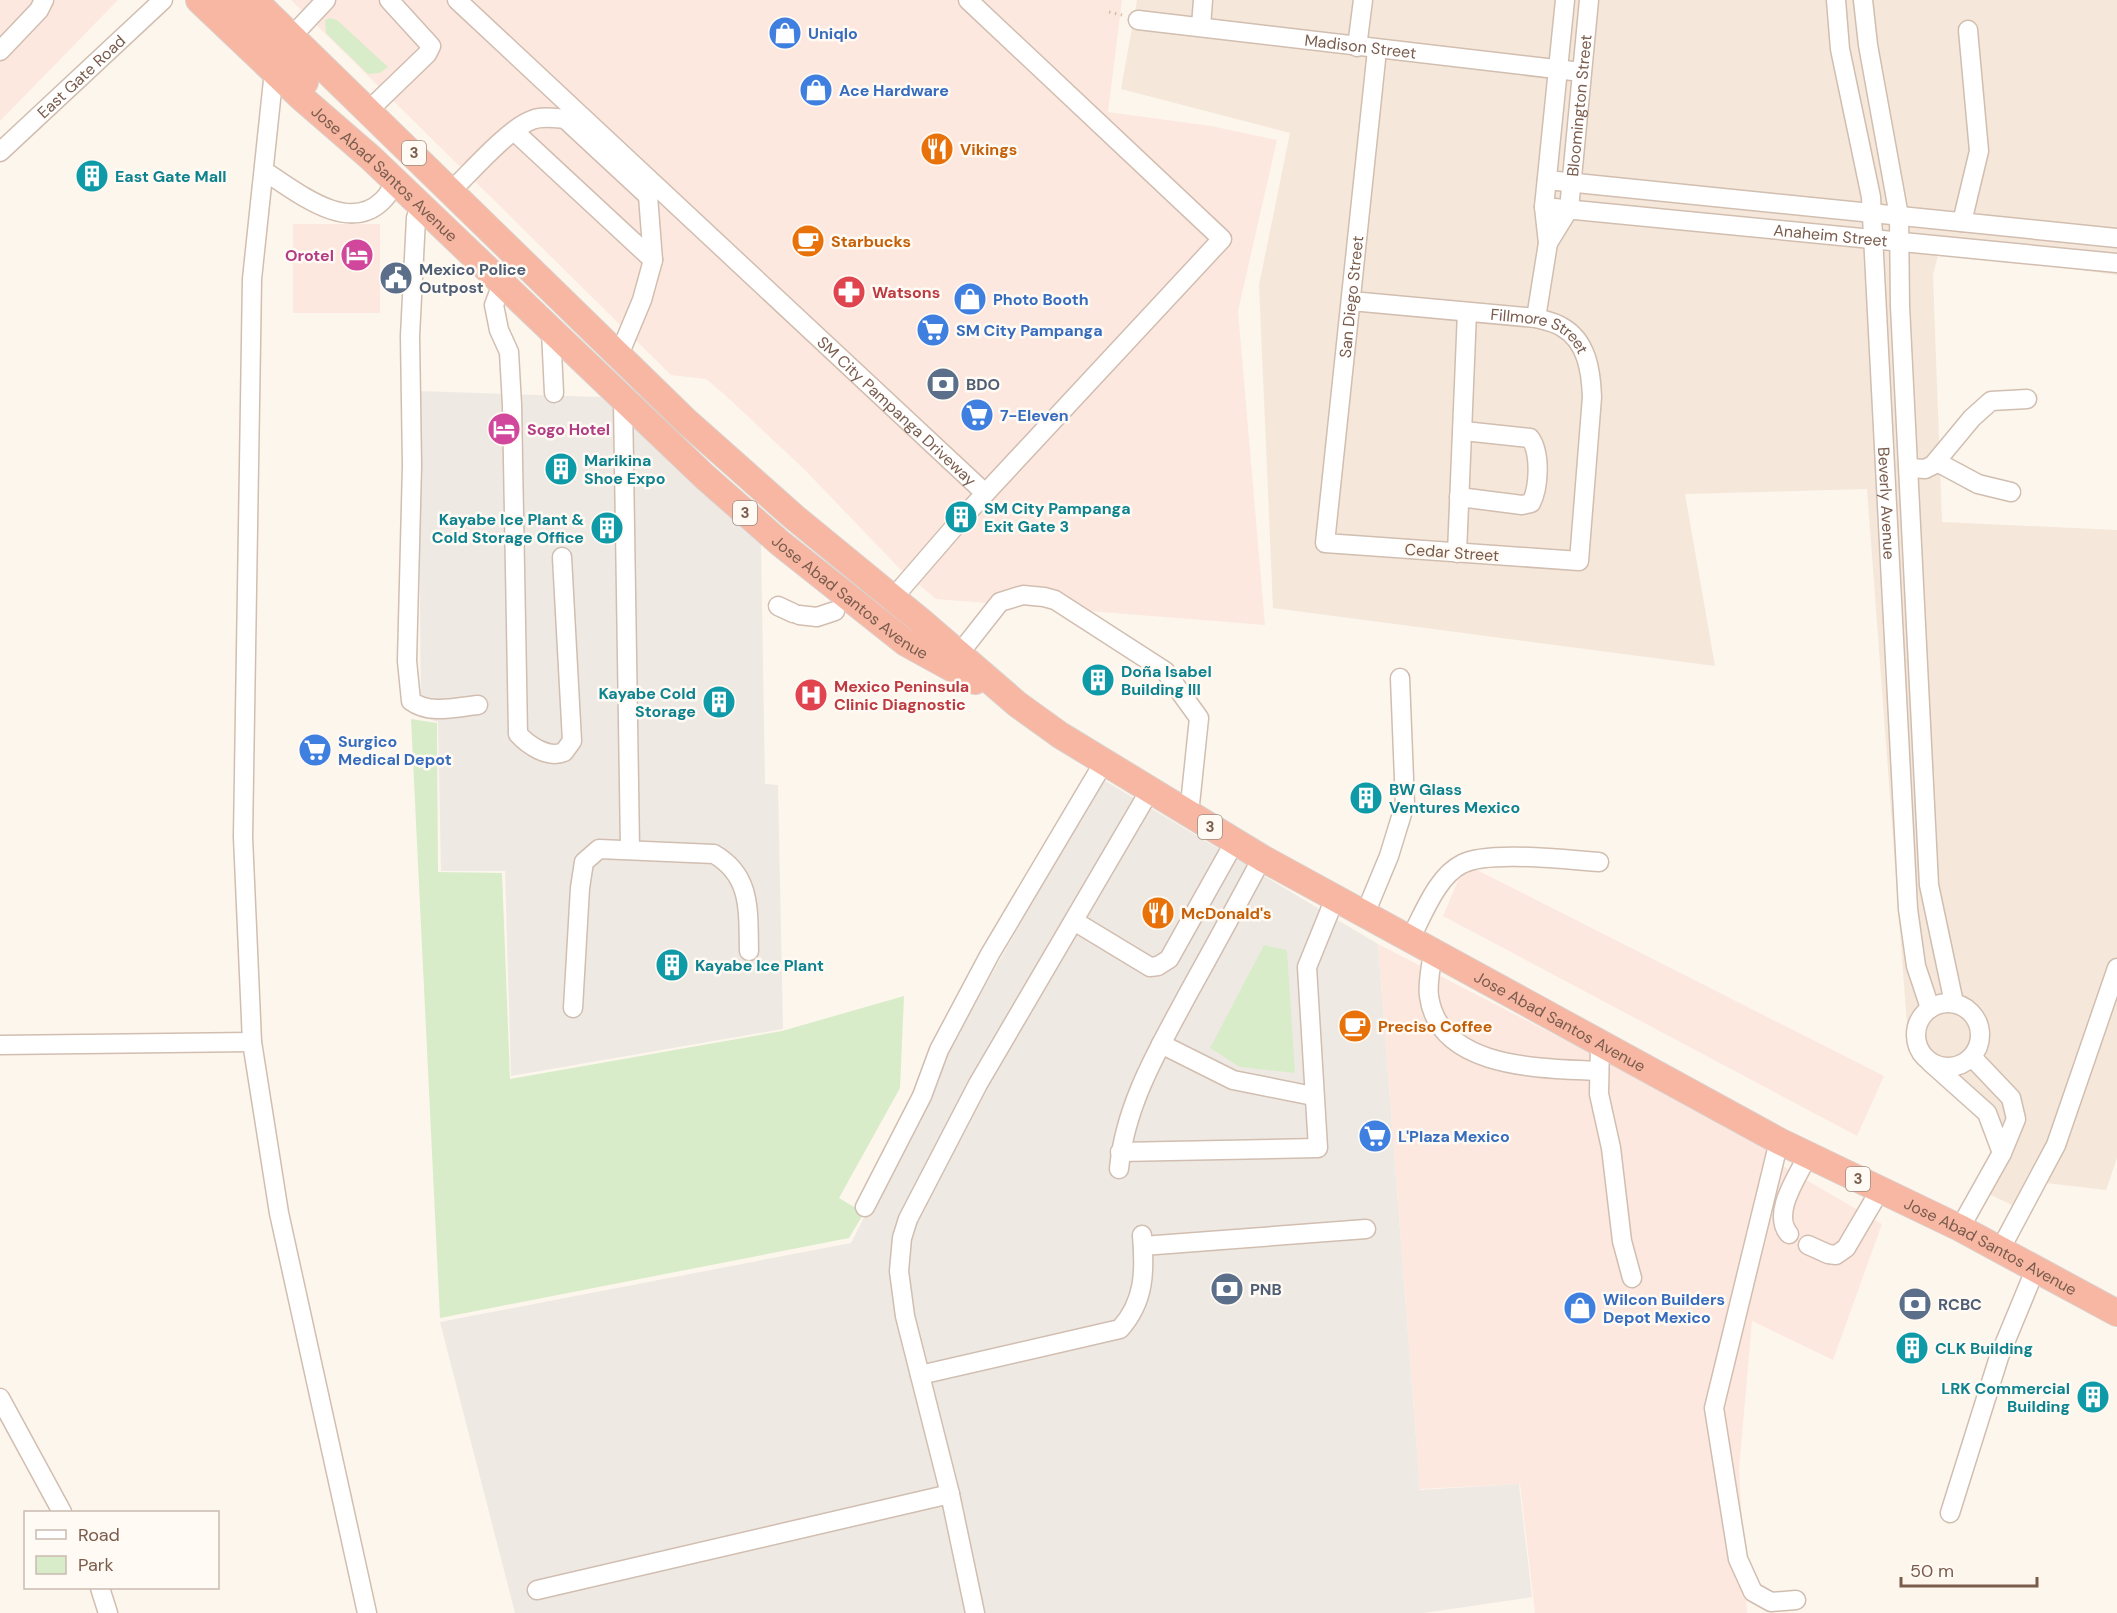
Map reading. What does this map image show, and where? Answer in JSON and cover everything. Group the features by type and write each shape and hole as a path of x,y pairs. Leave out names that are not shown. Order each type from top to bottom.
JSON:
{"highway":[{"name":"Jose Abad Santos Avenue","path":"199,0 396,181 623,401 733,502 906,643 1017,704 1104,762 1234,843 1779,1141 1960,1228 2117,1313"},
{"path":"226,0 262,8 282,53 371,158"},
{"name":"Jose Abad Santos Avenue","path":"262,8 452,190 619,355 752,480 1017,704"},
{"path":"502,284 524,261"},
{"path":"733,502 752,480"}],"street":[{"path":"0,51 39,10 44,0"},
{"name":"East Gate Road","path":"0,152 163,0"},
{"path":"292,36 326,0"},
{"path":"369,110 427,54 431,46 427,38 389,0"},
{"name":"SM City Pampanga Driveway","path":"457,0 652,191 985,493 1222,238 968,0"},
{"path":"1201,26 1203,0"},
{"path":"1357,47 1363,0"},
{"name":"Bloomington Street","path":"1548,243 1544,207 1565,0"},
{"name":"Bloomington Street","path":"1569,209 1589,0"},
{"name":"Beverly Avenue","path":"1836,0 1840,49 1871,197 1908,909 1916,966 1930,1008"},
{"name":"Beverly Avenue","path":"1863,0 1868,45 1899,216 1929,885 1954,1003"},
{"name":"Madison Street","path":"1138,20 1201,26 1377,50 1581,72"},
{"path":"1962,222 1979,151 1968,30"},
{"name":"San Diego Street","path":"1325,543 1377,50"},
{"path":"274,71 252,279 243,837 252,1042 279,1214 367,1613"},
{"path":"452,190 514,131 532,120 565,119 652,191 653,260 642,300 619,355"},
{"path":"514,131 653,260"},
{"path":"264,171 329,211 354,213 370,209 382,201 396,181"},
{"name":"Anaheim Street","path":"1547,180 2117,238"},
{"path":"420,205 416,218 410,336 412,466 407,662 410,694 411,701 420,708 430,710 478,705"},
{"name":"Anaheim Street","path":"1544,207 2117,263"},
{"path":"1536,318 1548,243 1569,209"},
{"path":"502,284 494,305 499,330 509,352 512,405 518,734 525,742 551,754 558,754 572,741 562,557"},
{"name":"Fillmore Street","path":"1351,301 1536,318 1563,327 1582,347 1591,371 1592,397 1579,561"},
{"path":"1457,553 1464,431 1467,312"},
{"path":"551,332 554,393"},
{"path":"1910,468 1925,469 1937,462 1972,418 1991,401 2027,399"},
{"path":"623,401 630,849"},
{"path":"1459,497 1522,505 1531,503 1536,493 1536,446 1530,438 1464,431"},
{"path":"1937,462 1978,484 2011,492"},
{"path":"893,598 985,493"},
{"name":"Cedar Street","path":"1325,543 1579,561"},
{"path":"959,654 1000,602 1023,596 1036,596 1055,600 1165,671 1199,718 1189,814"},
{"path":"790,611 817,616 835,611"},
{"path":"1365,914 1389,856 1405,804 1400,678"},
{"path":"865,1207 922,1096 939,1050 990,954 1104,762"},
{"path":"975,1613 950,1494 905,1316 899,1271 902,1238 908,1219 978,1084 1150,790"},
{"path":"1074,921 1150,967 1158,966 1169,959 1234,843"},
{"path":"573,1008 580,888 584,862 599,849 714,854 729,863 743,883 748,908 749,951"},
{"path":"1262,858 1161,1044 1133,1103 1120,1160 1318,1148 1313,1096 1307,967 1335,898"},
{"path":"1410,939 1443,881 1462,864 1481,859 1549,858 1599,862"},
{"path":"1433,950 1429,996 1442,1028 1477,1054 1514,1065 1598,1071"},
{"path":"2000,1250 2056,1145 2117,968"},
{"path":"1927,1059 1945,1067 1955,1067 1972,1057 1980,1040 1977,1020 1963,1006 1954,1003 1930,1008 1923,1015 1916,1033 1917,1043 1927,1059 1987,1113 2002,1153"},
{"path":"0,1045 252,1042"},
{"path":"1600,1042 1598,1071 1622,1241 1632,1278"},
{"path":"1161,1044 1233,1080 1313,1096"},
{"path":"1960,1228 2002,1153 2016,1119 2011,1098 1972,1057"},
{"path":"1779,1141 1714,1408 1738,1558 1753,1592 1771,1602 1796,1600"},
{"path":"1789,1234 1783,1227 1782,1212 1808,1155"},
{"path":"1808,1245 1836,1256 1841,1252 1880,1190"},
{"path":"920,1375 1120,1329 1134,1314 1141,1296 1143,1241 1366,1229"},
{"path":"1950,1513 1999,1357 2035,1270"},
{"path":"0,1398 61,1511"},
{"path":"537,1590 950,1494"},
{"path":"101,1589 108,1613"}],"shaded area":[{"path":"0,0 118,0 0,121"},
{"name":"SM City Pampanga","path":"291,0 1122,0 1108,112 1211,126 1277,140 1238,311 1265,625 936,599 899,568 804,469 725,395 706,379 671,375"},
{"path":"1137,0 2117,0 2117,275 1939,251 1933,275 1942,522 2117,530 2117,1158 2106,1190 2046,1183 2026,1215 2010,1204 1976,1188 1996,1136 1983,1112 1909,1052 1867,489 1685,494 1715,666 1273,608 1259,285 1290,133 1121,89"},
{"path":"293,224 380,224 380,313 293,313"},
{"path":"418,391 601,397 761,544 765,784 778,785 783,1029 511,1076 505,871 441,871 438,722 421,717"},
{"path":"1102,779 1378,944 1420,1490 1519,1484 1532,1597 1424,1613 515,1613 440,1322 851,1243 950,1048"},
{"path":"1465,864 1884,1076 1857,1136 1443,916"},
{"name":"Wilcon Builders Depot Mexico","path":"1378,944 1769,1145 1777,1163 1882,1224 1833,1360 1752,1321 1739,1470 1747,1613 1535,1613 1520,1484 1420,1489"}],"green space":[{"path":"330,18 337,20 388,67 380,73 368,74 326,33 325,20"},
{"path":"411,719 437,723 438,872 502,873 510,1079 782,1031 904,996 900,1088 839,1198 864,1213 849,1238 440,1318"},
{"path":"1264,945 1287,950 1295,1073 1240,1067 1210,1048"}],"place":[{"name":"Uniqlo","path":"785,33"},
{"name":"Ace Hardware","path":"816,90"},
{"name":"Vikings","path":"937,149"},
{"name":"East Gate Mall","path":"92,176"},
{"name":"Starbucks","path":"808,241"},
{"name":"Orotel","path":"357,255"},
{"name":"Mexico Police Outpost","path":"396,278"},
{"name":"Watsons","path":"849,292"},
{"name":"Photo Booth","path":"970,299"},
{"name":"SM City Pampanga","path":"933,330"},
{"name":"BDO","path":"943,384"},
{"name":"7-Eleven","path":"977,415"},
{"name":"Sogo Hotel","path":"504,429"},
{"name":"Marikina Shoe Expo","path":"561,469"},
{"name":"SM City Pampanga Exit Gate 3","path":"961,517"},
{"name":"Kayabe Ice Plant & Cold Storage Office","path":"607,528"},
{"name":"Doña Isabel Building III","path":"1098,680"},
{"name":"Mexico Peninsula Clinic Diagnostic","path":"811,695"},
{"name":"Kayabe Cold Storage","path":"719,702"},
{"name":"Surgico Medical Depot","path":"315,750"},
{"name":"BW Glass Ventures Mexico","path":"1366,798"},
{"name":"McDonald's","path":"1158,913"},
{"name":"Kayabe Ice Plant","path":"672,965"},
{"name":"Preciso Coffee","path":"1355,1026"},
{"name":"L'Plaza Mexico","path":"1375,1136"},
{"name":"PNB","path":"1227,1289"},
{"name":"RCBC","path":"1915,1304"},
{"name":"Wilcon Builders Depot Mexico","path":"1580,1308"},
{"name":"CLK Building","path":"1912,1348"},
{"name":"LRK Commercial Building","path":"2093,1397"}]}
